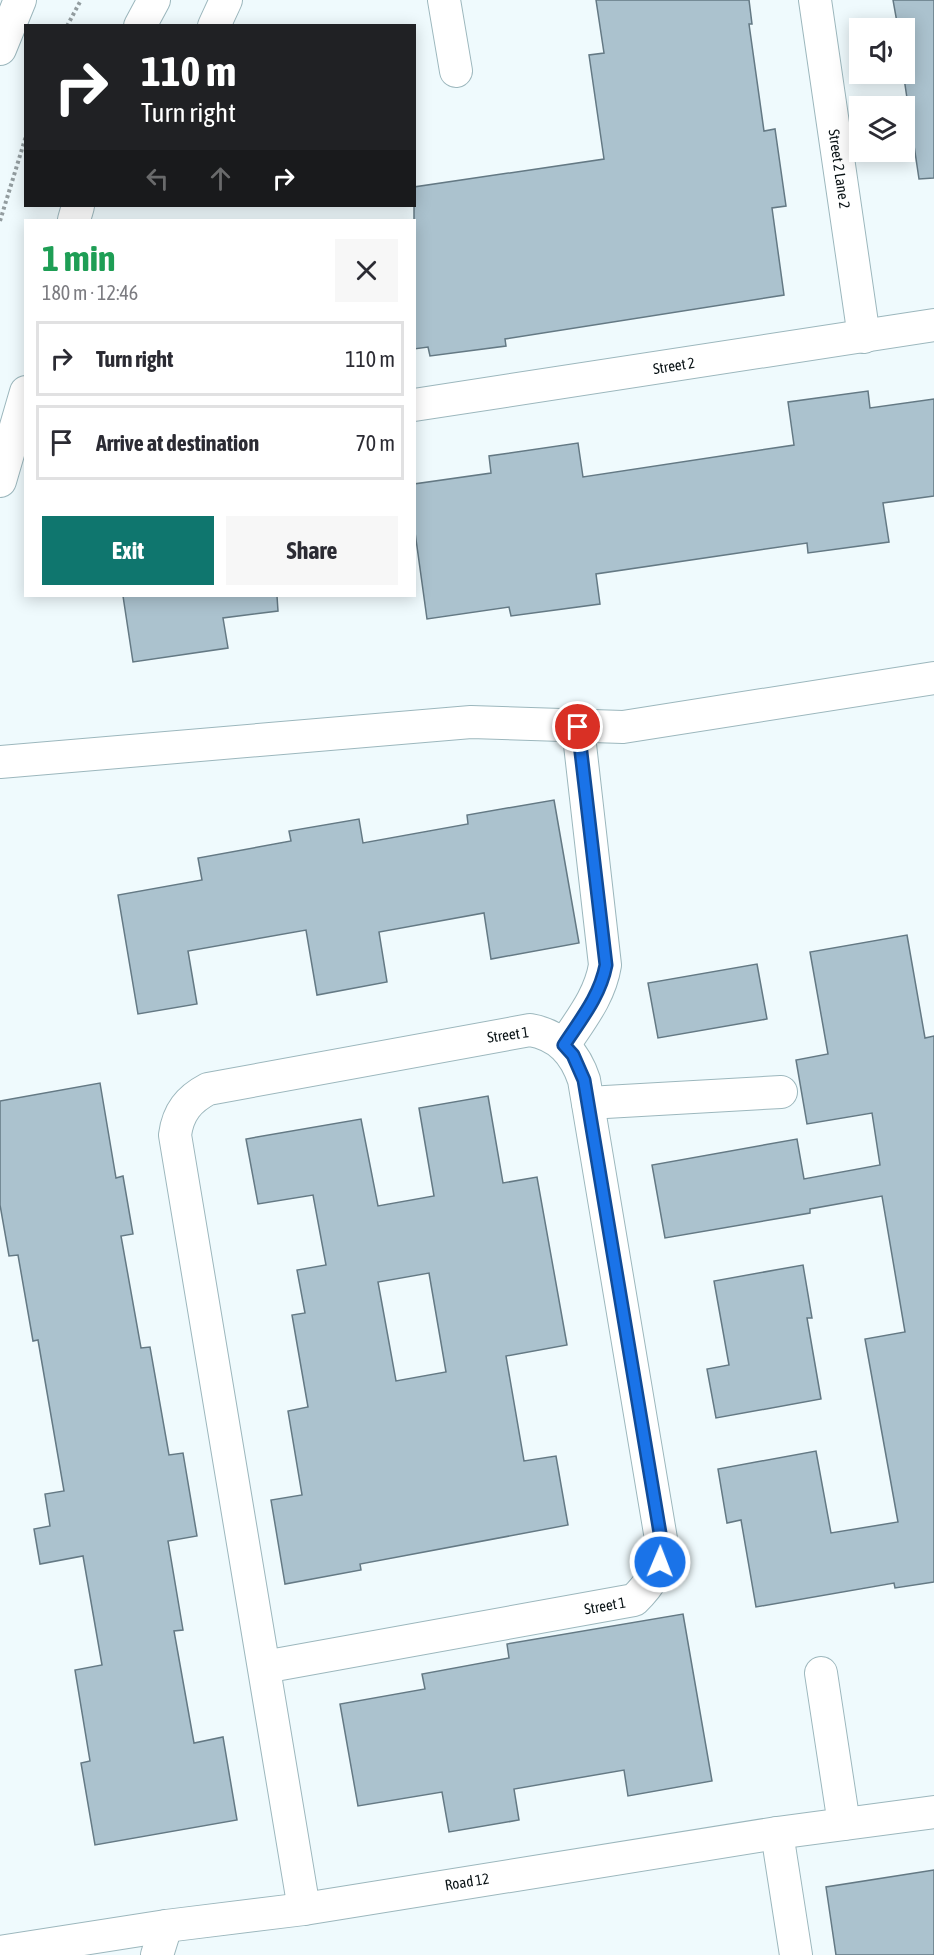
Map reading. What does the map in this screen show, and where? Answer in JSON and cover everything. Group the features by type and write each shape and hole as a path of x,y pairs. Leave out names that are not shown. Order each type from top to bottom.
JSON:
{"street":[{"path":"0,49 20,0"},
{"path":"141,24 154,0"},
{"path":"215,24 226,0"},
{"path":"444,0 456,71"},
{"name":"Street 2 Lane 2","path":"815,0 864,337"},
{"name":"Street 2","path":"416,405 934,325"},
{"path":"10,471 24,402"},
{"path":"0,762 471,722 623,727 934,678"},
{"path":"564,1045 596,996 606,965 578,727"},
{"name":"Street 1","path":"264,1667 634,1600 653,1579 660,1562 662,1545 588,1103 580,1067 564,1045 542,1032 530,1030 208,1089 197,1095 181,1112 175,1134 304,1909"},
{"path":"588,1103 781,1092"},
{"path":"821,1673 844,1824"},
{"name":"Road 12","path":"6,1952 166,1926 304,1909 777,1833 934,1812"},
{"path":"777,1833 796,1955"},
{"path":"157,1955 166,1926"}],"path":[{"path":"68,24 81,0"},
{"path":"0,221 24,143"}],"building":[{"path":"596,0 749,0 752,24 749,24 764,131 775,129 786,206 772,208 784,295 505,339 506,346 430,356 428,347 416,349 416,219 414,219 414,207 416,207 416,187 604,159 589,55 604,53"},
{"path":"893,0 934,0 934,178 919,179 915,152 915,96 907,96 905,84 915,84 915,18 896,18"},
{"path":"868,391 870,408 934,399 934,496 883,503 889,542 808,553 807,543 596,574 600,604 511,616 509,607 427,619 416,539 416,484 491,473 489,456 578,443 583,477 794,445 788,402"},
{"path":"123,597 277,597 278,611 223,618 228,648 133,662"},
{"path":"554,800 579,943 491,959 484,913 379,932 387,982 317,995 306,930 188,951 197,1004 138,1014 118,895 202,880 198,858 291,841 289,831 359,819 363,843 468,824 467,815"},
{"path":"907,935 925,1038 934,1036 934,1582 895,1588 894,1583 756,1607 741,1520 727,1523 718,1469 816,1451 831,1533 898,1522 865,1339 905,1332 882,1196 810,1209 810,1213 665,1238 652,1165 797,1139 804,1179 880,1165 872,1113 807,1124 796,1060 828,1054 810,952"},
{"path":"757,964 767,1019 658,1038 648,983"},
{"path":"100,1083 116,1178 123,1176 133,1234 121,1236 141,1348 150,1347 169,1455 183,1453 197,1536 168,1541 183,1630 174,1631 194,1743 223,1737 237,1820 95,1845 81,1763 90,1761 75,1670 102,1665 83,1556 40,1564 34,1529 50,1526 45,1494 64,1491 38,1340 33,1341 18,1255 9,1256 0,1205 0,1101"},
{"path":"488,1096 503,1183 537,1177 567,1345 506,1356 524,1461 556,1456 568,1525 360,1564 361,1570 285,1584 271,1500 302,1495 288,1411 308,1407 292,1315 305,1313 297,1270 326,1265 313,1195 258,1204 246,1139 361,1119 378,1206 434,1196 419,1108","holes":["429,1273 446,1372 396,1381 378,1282"]},
{"path":"803,1265 812,1318 807,1318 821,1399 716,1418 707,1369 729,1365 714,1281"},
{"path":"683,1614 712,1781 628,1796 624,1770 514,1789 519,1820 449,1832 442,1792 358,1806 340,1704 425,1689 422,1674 509,1658 507,1644"},
{"path":"934,1870 934,1955 836,1955 826,1887"}],"route":[{"path":"578,727 606,965 596,996 564,1045 580,1067 584,1080 662,1545 660,1562"}]}
